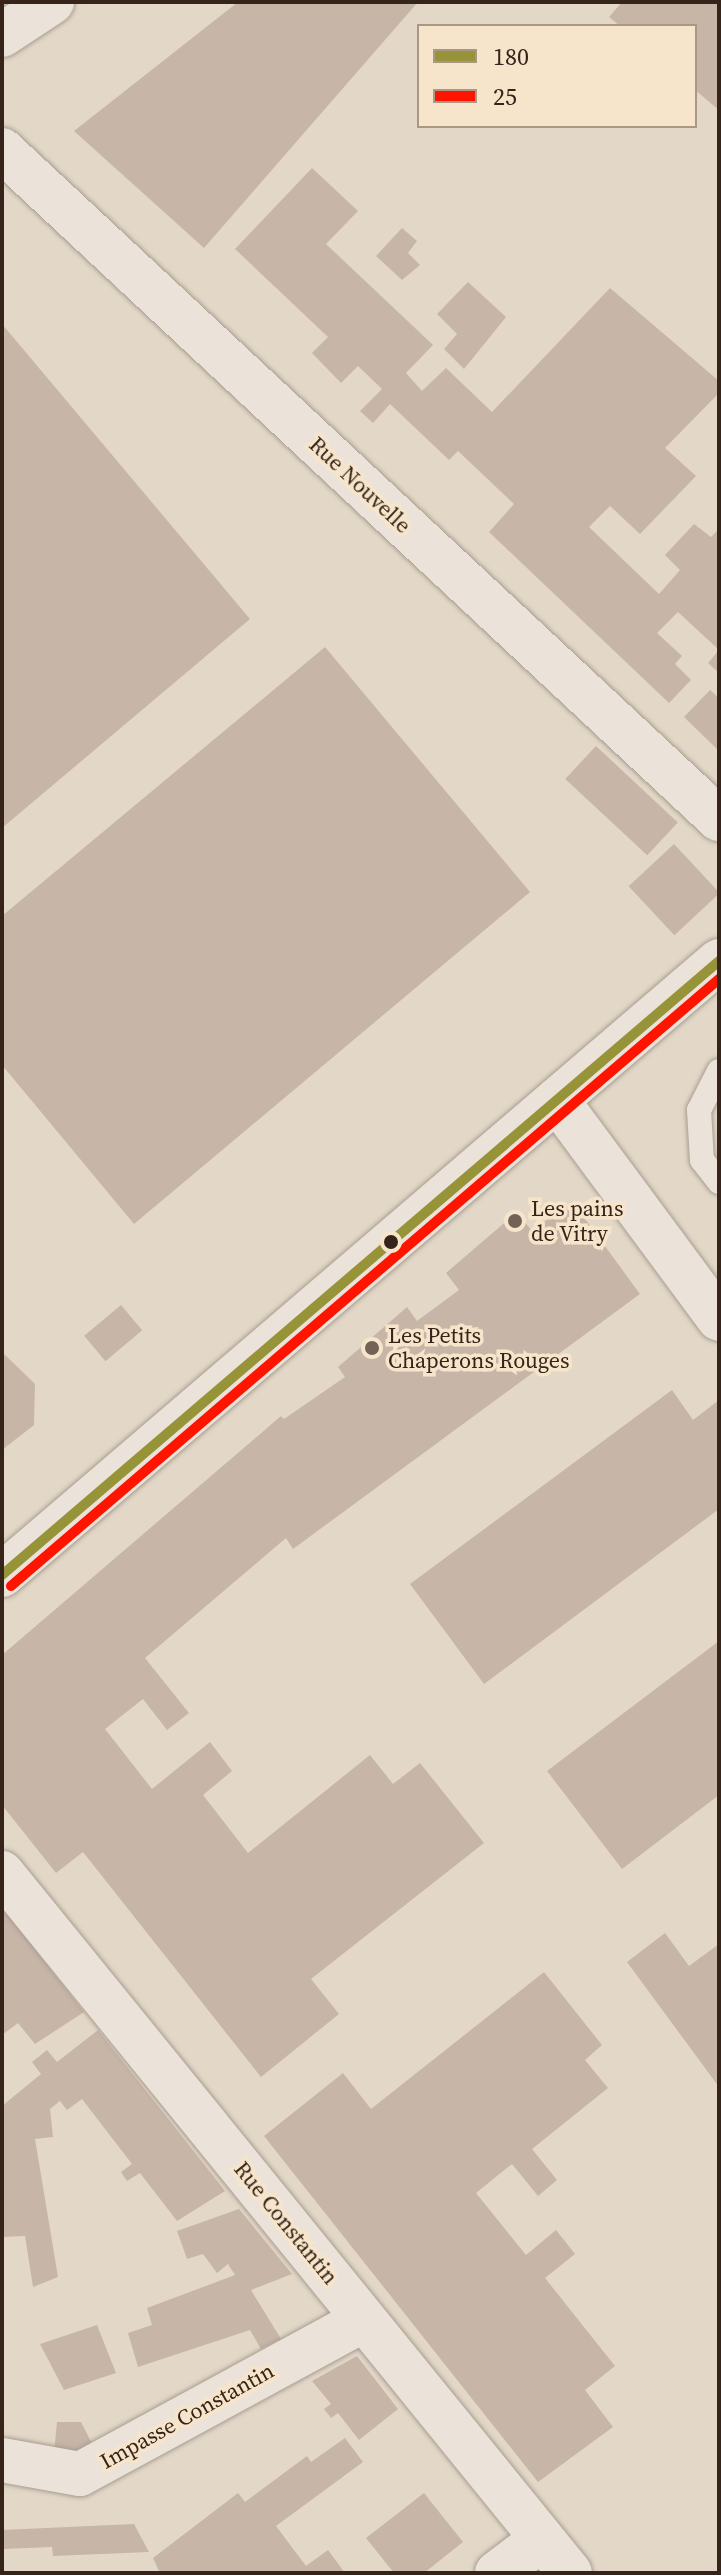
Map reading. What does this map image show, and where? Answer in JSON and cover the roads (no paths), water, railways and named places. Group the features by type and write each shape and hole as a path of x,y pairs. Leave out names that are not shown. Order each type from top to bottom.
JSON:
{"street":[{"path":"2,35 52,2"},
{"name":"Rue Nouvelle","path":"2,150 719,819"},
{"path":"2,1575 719,961"},
{"path":"557,1100 719,1319"},
{"name":"Rue Constantin","path":"2,1873 570,2573"},
{"name":"Impasse Constantin","path":"2,2460 80,2474 364,2320"},
{"path":"497,2573 542,2539"}],"lane":[{"path":"719,1071 699,1110 702,1160 719,1182"}],"place":[{"name":"Les pains de Vitry","path":"515,1221"},
{"name":"Les Petits Chaperons Rouges","path":"372,1348"}]}
